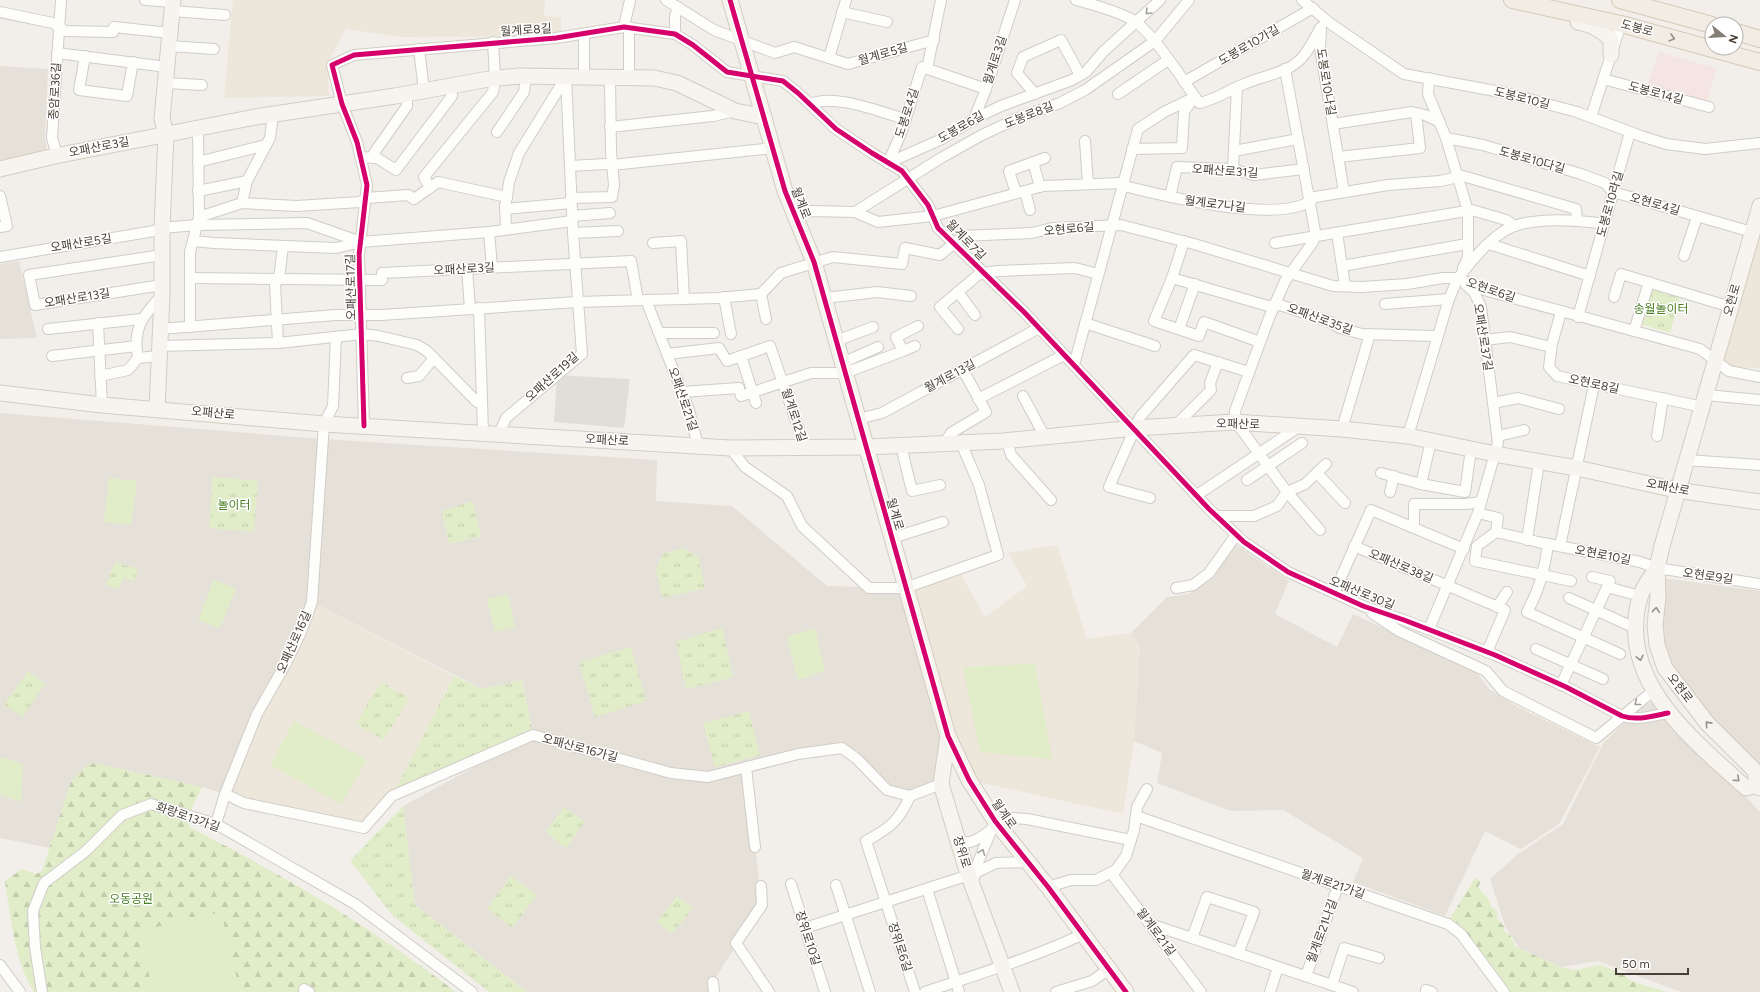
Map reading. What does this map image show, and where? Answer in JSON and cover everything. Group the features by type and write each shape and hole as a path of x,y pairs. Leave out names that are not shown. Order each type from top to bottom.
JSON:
{"main road":[{"name":"도봉로","path":"1512,0 1622,24 1760,62"},
{"name":"도봉로","path":"1620,0 1704,23"},
{"path":"1744,34 1760,38"}],"street":[{"name":"종암로36길","path":"57,155 52,138 61,0"},
{"path":"145,0 225,15"},
{"path":"629,77 627,27 630,0"},
{"name":"월계로5길","path":"666,0 714,30 775,53 794,47 848,64 934,40"},
{"name":"월계로","path":"730,0 785,191 814,262 825,298 905,588 948,736 993,826 1028,862 1126,992"},
{"path":"829,58 846,0"},
{"name":"도봉로4길","path":"888,163 906,119 922,68 927,69 942,0"},
{"name":"월계로3길","path":"974,119 986,89 1015,0"},
{"path":"1076,0 1100,6 1133,19 1154,41 1199,103 1208,101 1285,69 1304,55 1321,27"},
{"name":"도봉로6길","path":"888,163 942,139 974,119 1001,106 1036,94 1086,72 1103,52 1160,0"},
{"name":"도봉로8길","path":"856,212 908,178 980,136 1018,118 1060,103 1085,90 1154,41 1189,0"},
{"name":"도봉로10길","path":"1302,0 1321,16 1404,74 1506,93 1577,112 1666,144 1705,149 1760,143"},
{"path":"1508,0 1538,11 1596,26 1611,40 1611,55"},
{"path":"157,409 166,134 162,119 172,4"},
{"path":"675,34 675,16 678,7"},
{"name":"도봉로10가길","path":"1184,82 1313,8"},
{"path":"0,12 53,23 65,31 113,32 114,27 214,49"},
{"path":"842,12 887,22"},
{"name":"도봉로10나길","path":"1321,16 1320,48 1344,192"},
{"path":"1591,117 1622,24"},
{"name":"월계로8길","path":"342,104 332,65 354,55 584,34 627,27 675,34 693,45 727,72 751,77"},
{"path":"584,34 584,77"},
{"path":"1036,94 1017,73 1023,57 1061,40 1080,75"},
{"path":"430,188 424,177 493,92 495,78 493,42"},
{"path":"419,49 424,91"},
{"path":"57,53 167,67"},
{"path":"85,56 79,90 127,96 134,62"},
{"path":"1118,94 1168,60"},
{"path":"927,69 986,89"},
{"path":"1285,69 1315,231 1313,242 1290,273 1275,306 1260,342 1235,411 1236,422 1287,492 1320,530"},
{"path":"497,132 524,92 526,76"},
{"name":"오패산로3길","path":"0,169 57,155 273,114 407,94 495,78 526,76 654,78 677,82 735,111 764,117"},
{"path":"506,229 505,209 507,197 519,153 566,77"},
{"name":"오패산로19길","path":"499,433 506,418 582,354 572,219 566,77"},
{"path":"505,209 571,200 612,197 614,185 610,127 610,77"},
{"name":"월계로7길","path":"751,77 783,81 836,129 902,171 928,205 938,228 985,273 1135,428"},
{"path":"1408,436 1436,336 1449,300 1468,257 1468,211 1446,138 1428,94 1429,78"},
{"name":"도봉로14길","path":"1604,79 1708,107"},
{"path":"166,83 202,85"},
{"path":"361,157 373,158 396,170 452,96 451,86"},
{"path":"1233,169 1237,88"},
{"path":"373,158 374,153 407,106 407,94"},
{"path":"1132,149 1182,148 1184,112 1195,97"},
{"path":"1074,365 1110,226 1138,129 1195,97"},
{"path":"810,104 819,100 838,101 906,119"},
{"name":"오패산로17길","path":"342,104 357,142 367,185 361,242 360,281 364,426"},
{"name":"오패산로3길","path":"610,127 713,116 735,111"},
{"name":"도봉로10나길","path":"1333,124 1412,112 1440,122"},
{"path":"1338,157 1420,148 1416,113"},
{"path":"242,203 247,181 270,138 273,114"},
{"path":"190,327 190,252 198,221 198,128"},
{"name":"도봉로10라길","path":"1578,317 1630,132"},
{"name":"도봉로10다길","path":"1446,138 1483,145 1581,174 1605,183 1613,192"},
{"name":"오패산로31길","path":"1234,151 1298,139"},
{"path":"1085,141 1088,184"},
{"path":"198,162 266,145"},
{"path":"570,166 612,165 773,148"},
{"path":"1030,210 1009,171 1045,158"},
{"path":"1033,162 1040,187"},
{"name":"오패산로31길","path":"1170,197 1177,167 1233,169 1254,175 1304,168"},
{"path":"1310,202 1315,197 1388,184 1458,178 1463,176 1576,209 1577,220"},
{"path":"198,191 247,181"},
{"name":"오패산로17길","path":"162,228 198,221 242,203 297,206 360,202 366,198 408,195 414,199 438,182 507,197"},
{"path":"794,213 812,211 856,212 878,222 933,216 1040,187 1122,183"},
{"name":"월계로7나길","path":"1122,183 1128,187 1218,206 1280,209 1304,205 1310,202"},
{"name":"오현로4길","path":"1613,192 1752,232"},
{"path":"0,196 7,226 0,227"},
{"name":"오현로","path":"1657,568 1640,596 1635,628 1641,663 1653,691 1668,712 1693,740 1746,788 1759,787 1755,771 1742,760 1707,723 1665,668 1657,645 1655,625 1658,597 1657,568 1677,490 1760,206"},
{"path":"1275,243 1472,210 1506,220 1515,226"},
{"path":"572,219 610,213"},
{"name":"오현로4길","path":"1684,256 1697,216"},
{"name":"오패산로17길","path":"193,241 336,248 361,242 489,232 572,219"},
{"path":"1458,278 1502,232 1520,224 1577,220 1604,224"},
{"name":"오패산로17길","path":"198,221 307,223 361,242"},
{"name":"오현로6길","path":"954,242 963,236 1032,233 1052,228 1121,225 1184,241 1333,286 1407,284 1443,278 1458,278 1484,290 1578,317 1700,349 1729,371 1760,377"},
{"name":"오패산로5길","path":"0,257 154,231 162,228"},
{"path":"573,233 618,231"},
{"path":"489,232 492,267"},
{"path":"1337,233 1345,286"},
{"path":"654,243 681,241 684,299"},
{"path":"1184,241 1172,278 1154,321 1200,336 1204,322 1260,342"},
{"path":"766,319 761,294 782,273 814,262 833,258 902,264 905,248 940,255 954,242"},
{"path":"1342,266 1467,244"},
{"path":"1489,244 1590,276"},
{"path":"278,343 275,284 279,279 283,246"},
{"name":"오패산로13길","path":"162,255 29,275 35,305 162,290"},
{"name":"오패산로21길","path":"575,263 631,261 642,300 659,333 689,410 698,446"},
{"name":"오패산로3길","path":"360,281 382,280 382,273 575,263"},
{"path":"467,268 474,309 483,432"},
{"name":"월계로7길","path":"958,330 940,307 978,275 985,273 1075,268 1098,274"},
{"path":"1614,298 1621,274 1731,307"},
{"name":"오패산로17길","path":"191,278 360,281"},
{"path":"1172,278 1268,306 1275,306"},
{"name":"오패산로37길","path":"1458,278 1474,292 1481,307 1498,436 1496,454"},
{"path":"1634,331 1649,282"},
{"path":"1179,329 1195,284"},
{"path":"138,358 136,346 141,319 162,290"},
{"path":"825,298 877,292 911,296"},
{"path":"958,292 975,314"},
{"name":"오패산로17길","path":"160,329 234,322 277,321 336,315 361,315 577,302 684,299 761,294"},
{"path":"724,297 731,334"},
{"path":"1385,304 1449,300"},
{"name":"오패산로35길","path":"1275,306 1280,305 1328,322 1340,328 1370,334 1436,336"},
{"name":"오현로8길","path":"1561,312 1551,347 1549,367 1557,376 1594,385 1663,398 1704,401"},
{"path":"48,329 141,319"},
{"path":"98,323 102,405"},
{"path":"1085,323 1155,346"},
{"path":"836,341 873,326"},
{"path":"903,351 896,337 918,326"},
{"name":"월계로13길","path":"858,419 882,413 1039,328"},
{"path":"659,333 714,333"},
{"path":"362,334 379,336 417,345 434,358 477,402 482,403"},
{"name":"오패산로17길","path":"159,351 278,343 362,334"},
{"path":"1342,429 1370,334"},
{"path":"324,424 333,406 336,337"},
{"path":"1485,340 1510,337 1551,347"},
{"path":"52,356 136,346"},
{"name":"오패산로21길","path":"667,354 720,348 727,361 770,346"},
{"name":"월계로12길","path":"770,346 784,382 805,448"},
{"path":"844,368 903,351 915,346"},
{"path":"844,368 878,347"},
{"path":"100,376 128,370 138,358 159,351"},
{"path":"978,400 1064,355"},
{"path":"1150,498 1109,487 1140,417 1194,355 1249,372"},
{"path":"740,356 756,403"},
{"path":"406,378 419,376 434,358"},
{"path":"1175,426 1211,390 1210,383 1218,362"},
{"name":"월계로12길","path":"752,392 811,373 844,368"},
{"path":"944,444 951,433 986,412 978,400 963,370"},
{"path":"1560,546 1594,385"},
{"path":"682,392 739,388 741,396 752,392"},
{"name":"오패산로","path":"0,393 102,405 324,424 483,432 730,448 866,447 1007,441 1135,428 1236,422 1342,429 1408,436 1496,454 1577,468 1677,490 1760,502"},
{"path":"1023,396 1045,437"},
{"path":"1493,402 1518,398 1559,409"},
{"path":"1656,436 1663,398"},
{"path":"1704,401 1760,400"},
{"name":"오패산로16길","path":"216,824 225,794 257,714 301,632 312,602 324,424"},
{"name":"오패산로","path":"1259,453 1300,426"},
{"name":"오패산로30길","path":"1135,428 1216,516 1236,535 1288,572 1363,606 1429,629 1488,652 1561,685 1622,716"},
{"path":"1498,436 1524,430"},
{"path":"1007,441 1011,455 1051,500"},
{"path":"1421,484 1431,441"},
{"path":"730,448 745,467 787,496 802,526 869,588 905,588 998,555 979,485 961,443"},
{"path":"1247,480 1302,443"},
{"path":"901,446 912,491 940,485"},
{"path":"1380,473 1421,484 1465,492 1471,449"},
{"path":"1197,495 1259,453"},
{"name":"오패산로38길","path":"1429,629 1478,513 1496,454"},
{"path":"1686,460 1760,465"},
{"path":"1527,540 1539,462"},
{"path":"1216,516 1254,516 1277,506 1287,492 1305,484 1326,464"},
{"path":"1317,472 1345,502"},
{"path":"1390,492 1394,476"},
{"path":"1414,527 1414,504 1466,504 1481,502"},
{"name":"오패산로38길","path":"1334,593 1371,510 1464,549"},
{"path":"1478,513 1498,518 1496,532 1477,546 1475,561 1571,581"},
{"name":"월계로","path":"892,538 943,522"},
{"name":"오현로10길","path":"1496,532 1527,540 1640,562 1657,568"},
{"path":"1176,588 1193,585 1209,573 1236,535"},
{"path":"1548,544 1543,574 1536,596 1527,612 1620,654"},
{"name":"오패산로38길","path":"1354,546 1501,608"},
{"name":"오현로9길","path":"1657,568 1760,584"},
{"path":"1561,685 1610,581 1592,577"},
{"path":"1607,587 1640,596"},
{"path":"1488,652 1507,592"},
{"path":"1569,598 1635,628"},
{"path":"1363,606 1399,631 1486,671 1503,691 1596,738 1653,691 1678,710 1728,758 1742,760"},
{"path":"1536,649 1603,679"},
{"path":"1622,716 1629,719 1668,712"},
{"name":"오패산로16가길","path":"225,794 244,803 364,828 392,796 533,735 671,773 708,777 798,754 842,748 857,758 888,790 910,796"},
{"name":"장위로","path":"948,736 941,784 958,839 1004,965 1012,992"},
{"path":"746,767 755,847"},
{"path":"910,796 941,784"},
{"path":"1048,887 1071,880 1096,880 1116,870 1126,856 1131,840 1137,807 1147,789"},
{"name":"장위로6길","path":"910,796 901,815 884,832 866,841 915,992"},
{"name":"화랑로13가길","path":"42,992 35,947 33,910 44,882 86,851 122,815 151,804 216,824 355,904 472,992"},
{"name":"월계로21가길","path":"1136,816 1448,924 1461,934 1504,992"},
{"name":"월계로","path":"993,826 1013,818 1027,819 1131,840"},
{"path":"958,839 969,843 993,826"},
{"path":"972,877 993,826"},
{"path":"805,928 927,889 972,877 996,863 1028,862"},
{"name":"월계로21길","path":"1111,873 1201,992"},
{"name":"장위로10길","path":"791,884 825,992"},
{"path":"836,885 870,992"},
{"path":"761,886 762,905 736,943 769,992"},
{"name":"월계로21나길","path":"1306,976 1338,886"},
{"path":"927,889 959,992"},
{"path":"1192,938 1207,897 1254,912 1238,954"},
{"name":"월계로21나길","path":"1150,924 1353,992"},
{"path":"925,992 1064,943 1083,934"},
{"path":"1332,985 1344,948 1379,958"},
{"path":"1270,992 1278,967"},
{"path":"1056,992 1092,981 1109,969"},
{"path":"2,970 20,992"},
{"path":"1426,992 1426,990 1432,992"}],"shaded area":[{"path":"233,0 545,0 544,16 561,17 561,36 402,37 346,29 327,63 329,96 224,98"},
{"path":"1659,52 1716,68 1707,103 1645,90"},
{"path":"0,66 48,69 45,138 47,151 0,163"},
{"path":"1760,232 1760,368 1731,367 1721,360"},
{"path":"19,261 37,338 0,339 0,264"},
{"path":"557,375 630,379 624,428 554,422"},
{"path":"0,413 323,439 657,460 656,501 732,506 827,586 905,588 948,736 941,784 910,796 887,790 842,748 746,767 762,905 713,982 714,992 527,992 415,905 403,806 533,735 522,680 482,689 312,602 225,794 202,787 93,763 71,781 50,848 0,838"},
{"path":"1057,545 1087,639 1131,633 1140,646 1134,741 1123,814 969,780 905,588 958,569 985,617 1027,586 1008,553"},
{"path":"1236,545 1289,581 1275,614 1337,647 1353,614 1476,671 1489,689 1518,707 1600,747 1559,824 1521,849 1485,831 1445,916 1353,882 1363,858 1283,810 1231,811 1157,783 1162,753 1134,741 1140,646 1131,633 1167,597 1188,594 1212,579"},
{"path":"1663,578 1760,591 1760,773 1658,661"},
{"path":"312,602 454,676 392,796 364,828 225,794"},
{"path":"1657,699 1760,812 1760,992 1681,992 1598,961 1561,967 1519,948 1505,926 1490,879 1518,854 1563,824 1604,742 1642,707"}],"green space":[{"name":"송월놀이터","path":"1653,284 1681,294 1670,333 1640,324"},
{"name":"놀이터","path":"213,477 258,481 254,532 209,528"},
{"path":"109,478 137,481 131,525 104,522"},
{"path":"473,501 481,536 449,544 442,511"},
{"path":"683,548 698,557 705,588 663,598 656,569 663,554"},
{"path":"115,562 138,569 134,581 123,578 119,589 106,585"},
{"path":"214,580 236,588 220,628 198,620"},
{"path":"508,594 515,627 495,632 487,599"},
{"path":"722,628 733,677 686,689 676,642"},
{"path":"815,628 825,671 798,680 787,637"},
{"path":"631,647 646,701 595,717 579,662"},
{"path":"1035,664 1052,759 980,752 963,667"},
{"path":"28,671 45,684 23,717 4,705"},
{"path":"454,676 482,689 522,680 533,735 392,796"},
{"path":"381,682 409,698 384,740 356,724"},
{"path":"749,711 760,755 715,767 703,723"},
{"path":"294,721 367,760 341,804 270,765"},
{"path":"0,757 23,764 21,802 0,795"},
{"name":"오동공원","path":"94,763 202,787 193,805 189,827 259,864 326,903 392,946 456,992 34,992 22,967 14,938 5,881 22,869 36,874 42,871 71,781 85,767"},
{"path":"403,806 415,905 527,992 489,992 393,916 350,861"},
{"path":"564,807 585,822 566,848 546,832"},
{"path":"511,876 537,895 512,928 487,908"},
{"path":"1475,878 1481,881 1478,887 1489,900 1491,907 1498,911 1497,919 1505,927 1504,931 1510,935 1516,947 1561,967 1574,970 1601,965 1623,974 1631,981 1667,992 1509,992 1461,926 1450,918"},
{"path":"677,896 693,908 672,934 657,922"},
{"path":"221,912 240,992 153,992 139,931"}],"cycle path":[{"path":"730,0 785,191 814,262 948,736 969,780 995,821 1048,887 1126,992"},
{"path":"364,426 359,255 367,185 357,142 342,104 332,65 354,55 556,38 624,27 675,34 693,45 727,72 783,81 836,129 902,171 928,205 938,228 1024,312 1209,509 1244,542 1288,572 1363,606 1495,655 1566,687 1622,716 1639,718 1668,713"}]}
